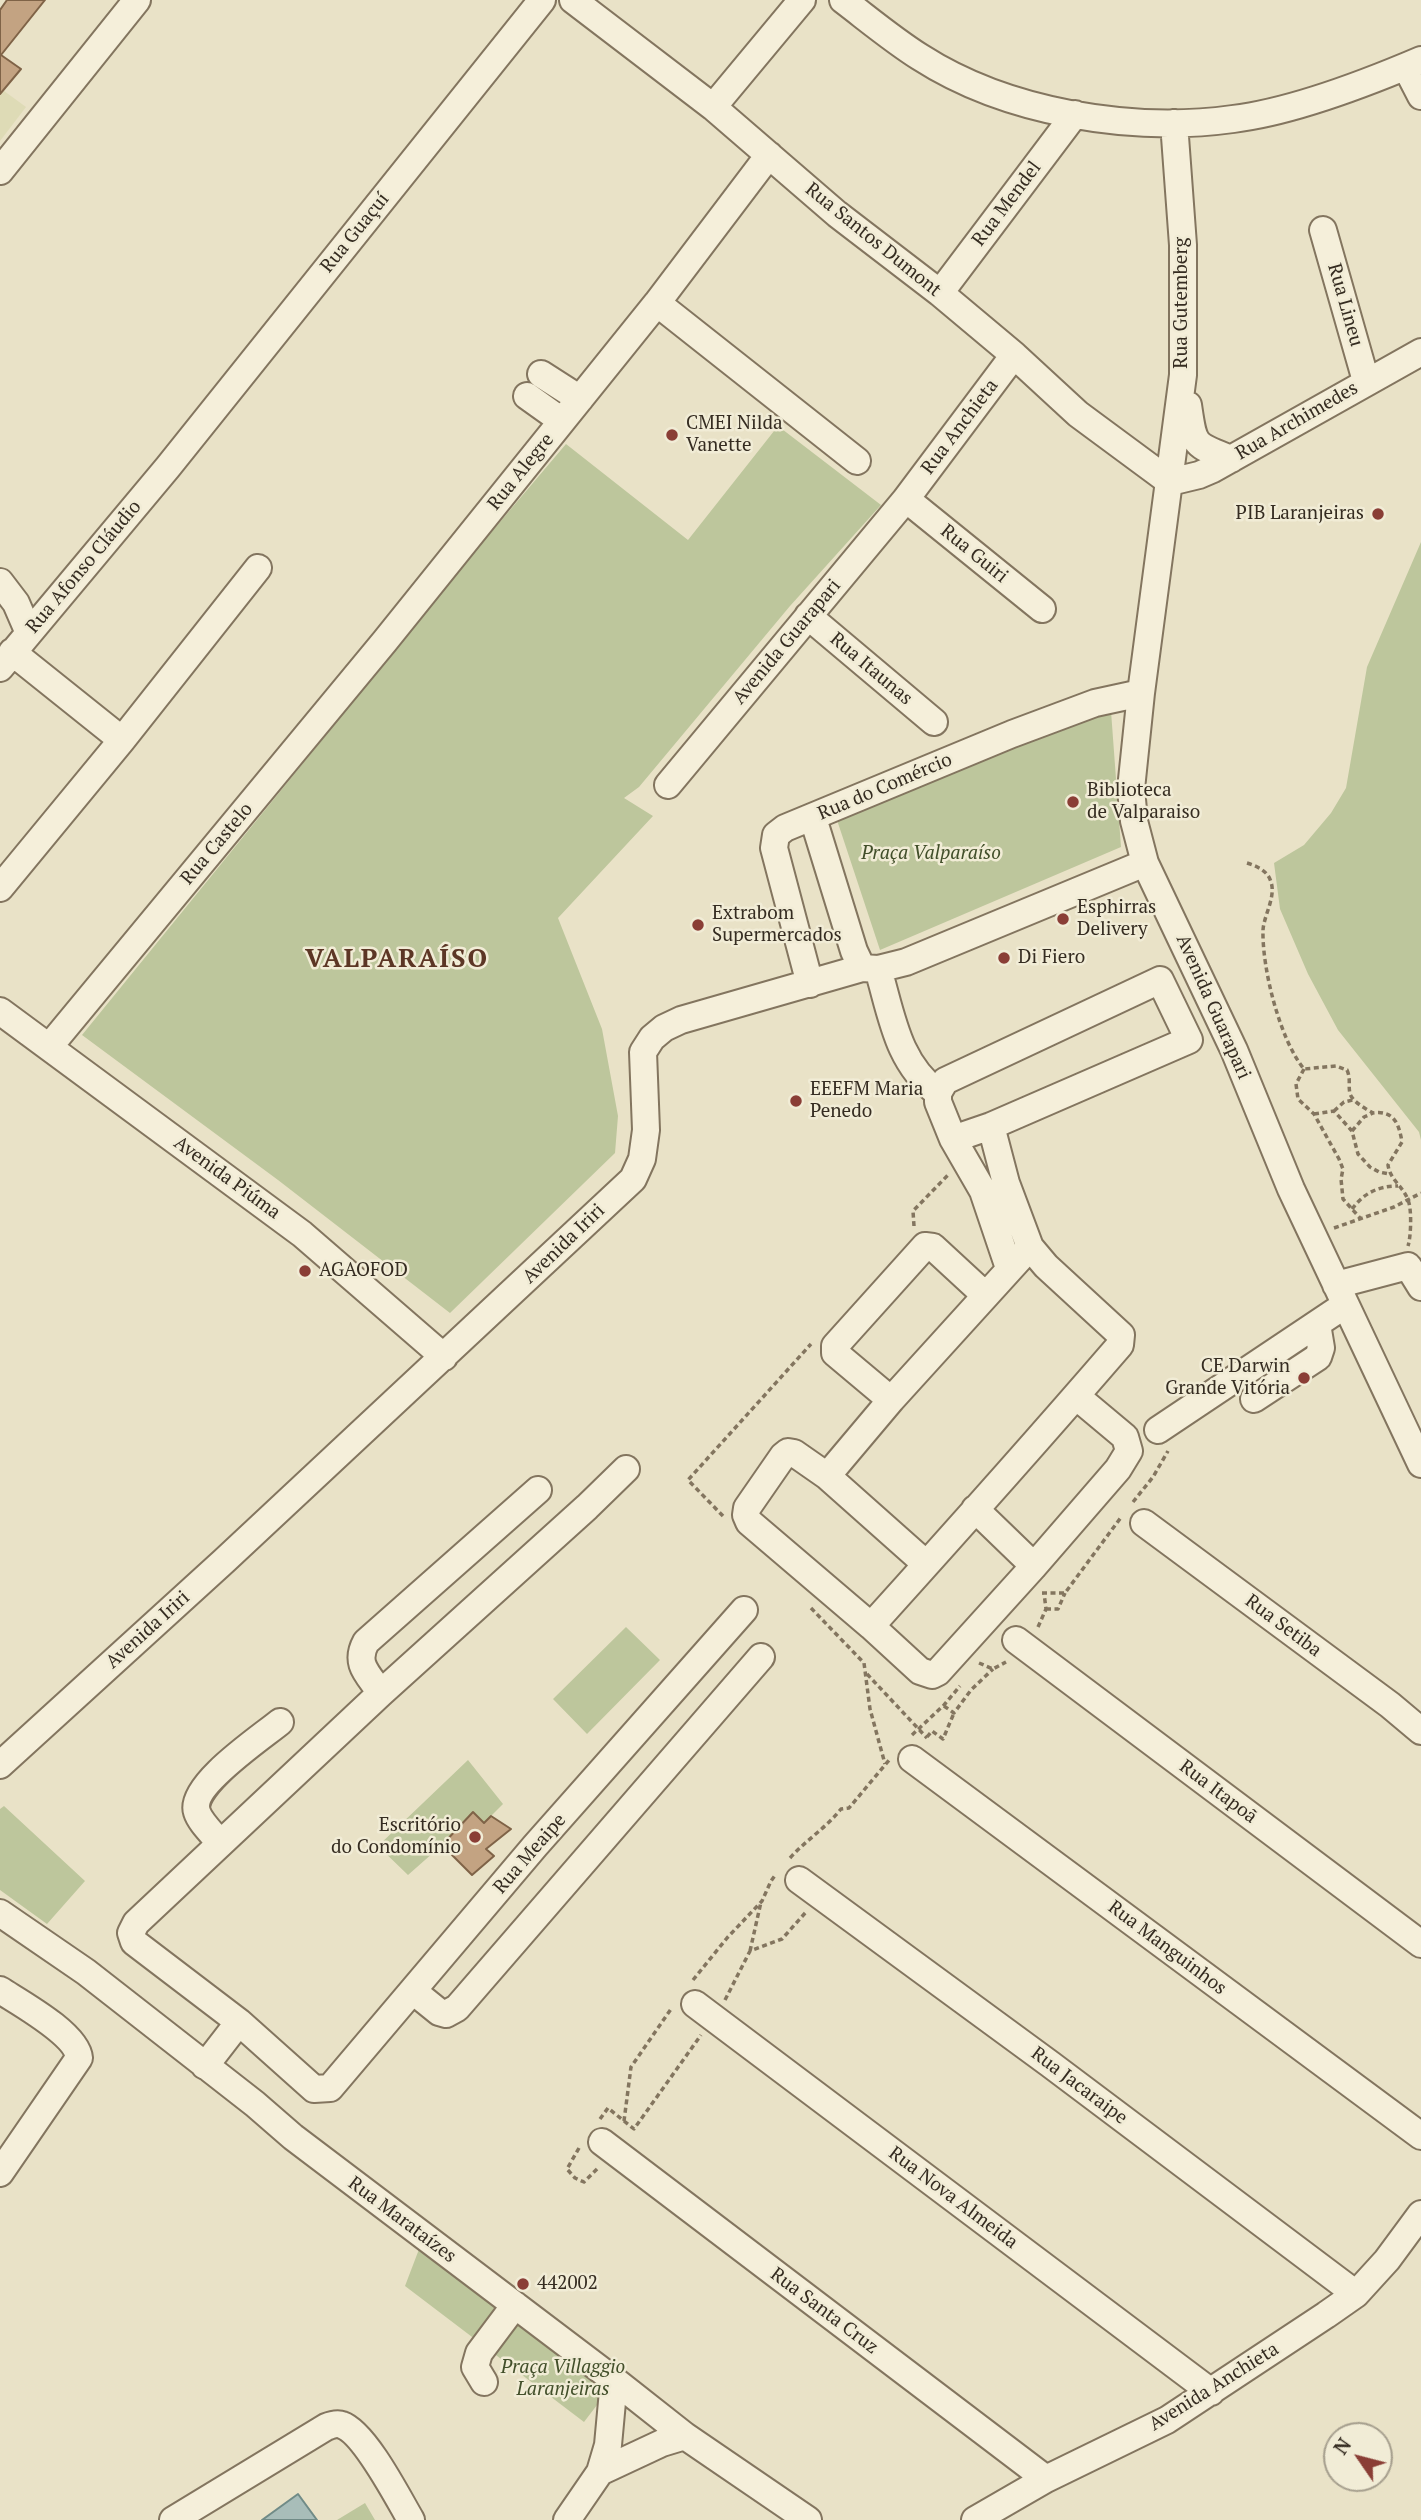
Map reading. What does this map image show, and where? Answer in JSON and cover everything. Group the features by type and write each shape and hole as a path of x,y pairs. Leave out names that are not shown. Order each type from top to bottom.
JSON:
{"street":[{"path":"0,171 137,0"},
{"name":"Rua Guaçuí","path":"168,467 542,0"},
{"name":"Rua Santos Dumont","path":"573,0 600,9 837,214 940,293 1014,355 1078,414 1170,482"},
{"path":"713,107 802,0"},
{"path":"843,0 921,58 956,76 1006,97 1075,114 1133,123 1234,119 1296,106 1413,63 1421,96"},
{"name":"Rua Mendel","path":"940,293 1075,114"},
{"name":"Rua Gutemberg","path":"1170,482 1182,387 1183,245 1174,123"},
{"name":"Rua Alegre","path":"385,641 657,303 769,155"},
{"name":"Rua Lineu","path":"1323,230 1366,381"},
{"path":"657,303 857,461"},
{"name":"Rua Archimedes","path":"1170,482 1199,475 1231,459 1421,352"},
{"name":"Rua Anchieta","path":"906,499 1014,355"},
{"path":"541,373 580,400"},
{"path":"1182,387 1187,399 1192,437 1207,450 1231,459"},
{"path":"527,396 562,421"},
{"path":"1137,459 1177,422"},
{"name":"Rua Afonso Cláudio","path":"14,651 168,467"},
{"name":"Avenida Guarapari","path":"1170,482 1141,692 1131,789 1134,821 1145,863 1195,964 1311,1232 1421,1464"},
{"name":"Rua Guiri","path":"906,499 1042,609"},
{"name":"Avenida Guarapari","path":"668,785 906,499"},
{"path":"0,888 258,568"},
{"path":"0,582 16,603 14,651 122,740"},
{"name":"Rua Itaunas","path":"808,616 934,722"},
{"name":"Rua Castelo","path":"49,1047 385,641"},
{"name":"Rua do Comércio","path":"810,984 774,842 776,835 785,828 1024,729 1095,703 1141,692"},
{"path":"813,818 854,951 870,969 904,1055 922,1081 937,1093"},
{"name":"Avenida Iriri","path":"0,1765 444,1357 633,1179 642,1159 646,1130 643,1052 652,1038 664,1028 681,1020 810,984 906,962 1145,863"},
{"path":"1009,1268 983,1191 953,1139 937,1093 945,1082 1195,964"},
{"path":"1160,980 1189,1040"},
{"name":"Avenida Piúma","path":"0,1011 302,1234 444,1357"},
{"path":"953,1139 991,1126 1189,1040 1221,1023"},
{"path":"871,1626 1076,1396 1120,1345 1122,1338 1046,1266 1030,1247 1006,1183 991,1126"},
{"path":"891,1400 835,1353 835,1346 925,1246 929,1245 985,1295"},
{"path":"827,1476 891,1400 1030,1247"},
{"path":"1158,1430 1317,1324 1341,1295 1400,1267 1408,1266 1421,1287"},
{"path":"1254,1399 1318,1357 1321,1348 1317,1324"},
{"path":"926,1564 827,1476 794,1453 783,1455 750,1502 746,1515 749,1522 920,1671 932,1675 938,1672 1034,1566 1118,1469 1129,1451 1125,1437 1076,1396"},
{"path":"205,2066 239,2022 134,1942 131,1933 136,1923 626,1468"},
{"path":"381,1693 361,1665 360,1653 366,1642 377,1629 538,1490"},
{"path":"975,1509 1034,1566"},
{"name":"Rua Setiba","path":"1144,1522 1421,1731"},
{"name":"Rua Meaipe","path":"239,2022 314,2089 330,2088 535,1846 744,1610"},
{"name":"Rua Itapoã","path":"1016,1640 1421,1944"},
{"path":"413,1991 439,2012 446,2014 457,2008 761,1657"},
{"path":"220,1843 197,1812 201,1790 280,1722"},
{"name":"Rua Manguinhos","path":"904,1751 1421,2136"},
{"name":"Rua Jacaraipe","path":"796,1877 1356,2294"},
{"name":"Rua Marataízes","path":"0,1913 86,1972 399,2218 685,2436 808,2520"},
{"path":"0,1990 64,2034 79,2050 79,2058 0,2174"},
{"name":"Rua Nova Almeida","path":"694,2001 1211,2392"},
{"name":"Rua Santa Cruz","path":"598,2140 1046,2479"},
{"name":"Avenida Anchieta","path":"975,2520 1046,2479 1167,2420 1356,2294 1387,2260 1421,2214"},
{"path":"484,2382 475,2367 479,2353 515,2305"},
{"path":"567,2520 600,2472 611,2424 614,2380"},
{"path":"173,2520 326,2427 339,2424 350,2429 374,2458 411,2520"},
{"path":"600,2472 662,2443 685,2436"}],"path":[{"path":"1247,863 1261,868 1272,882 1271,899 1263,928 1264,958 1293,1056 1304,1069"},
{"path":"1304,1069 1336,1066 1347,1070 1351,1078 1349,1092 1353,1100 1373,1114"},
{"path":"1304,1069 1296,1084 1298,1099 1314,1114 1343,1169 1343,1199 1361,1219"},
{"path":"1314,1114 1334,1111 1343,1101 1353,1100"},
{"path":"1334,1111 1352,1131 1358,1154 1370,1167 1389,1174"},
{"path":"1352,1131 1364,1117 1382,1112 1392,1115 1400,1127 1402,1142 1390,1157 1388,1165 1389,1174 1408,1200 1411,1237 1400,1267"},
{"path":"1352,1209 1364,1195 1373,1190 1399,1186"},
{"path":"1311,1232 1342,1227 1421,1193"},
{"path":"1046,1609 1058,1609 1065,1593 1169,1452 1158,1430"},
{"path":"1036,1592 1065,1593"},
{"path":"865,1672 927,1738 932,1731 943,1739 954,1713 971,1690 993,1669"},
{"path":"750,1951 782,1939 803,1917 796,1877 804,1842 832,1821 841,1809 849,1808 904,1751 918,1728 944,1705 961,1684"},
{"path":"944,1705 954,1713"},
{"path":"624,2121 631,2067 694,2001 730,1992 750,1951 762,1901 771,1881 796,1877"},
{"path":"598,2140 567,2169 575,2178 584,2182 595,2172 598,2140 608,2108 634,2129 727,1938 762,1901"}],"shaded area":[{"path":"0,88 26,107 0,141"},
{"path":"298,2494 317,2520 262,2520"}],"green space":[{"path":"778,426 881,505 790,606 639,787 624,798 653,816 558,918 602,1029 618,1116 615,1153 450,1313 278,1180 82,1035 326,735 371,674 566,444 688,540"},
{"path":"1421,542 1421,1140 1419,1132 1338,1030 1308,974 1280,909 1274,863 1304,845 1331,813 1346,788 1367,667"},
{"name":"Praça Valparaíso","path":"1111,711 1121,847 880,950 836,817"},
{"path":"626,1627 660,1660 587,1734 553,1699"},
{"path":"468,1760 503,1804 484,1823 473,1812 442,1845 408,1875 378,1846"},
{"path":"4,1806 85,1881 47,1924 0,1890 0,1809"},
{"name":"Praça Villaggio Laranjeiras","path":"421,2244 610,2388 584,2422 405,2286"},
{"path":"365,2503 375,2520 337,2520"}],"building":[{"path":"7,0 45,0 1,55 21,69 0,94 0,10"},
{"name":"Escritório do Condomínio","path":"473,1812 484,1823 491,1816 511,1829 486,1849 494,1856 472,1875 442,1845"}],"place":[{"name":"CMEI Nilda Vanette","path":"672,435"},
{"name":"PIB Laranjeiras","path":"1378,514"},
{"name":"Biblioteca de Valparaiso","path":"1073,802"},
{"name":"Esphirras Delivery","path":"1063,919"},
{"name":"Extrabom Supermercados","path":"698,925"},
{"name":"Di Fiero","path":"1004,958"},
{"name":"EEEFM Maria Penedo","path":"796,1101"},
{"name":"AGAOFOD","path":"305,1271"},
{"name":"CE Darwin Grande Vitória","path":"1304,1378"},
{"name":"Escritório do Condomínio","path":"475,1837"},
{"name":"442002","path":"523,2284"}],"district":[{"name":"VALPARAÍSO","path":"397,960"}]}
